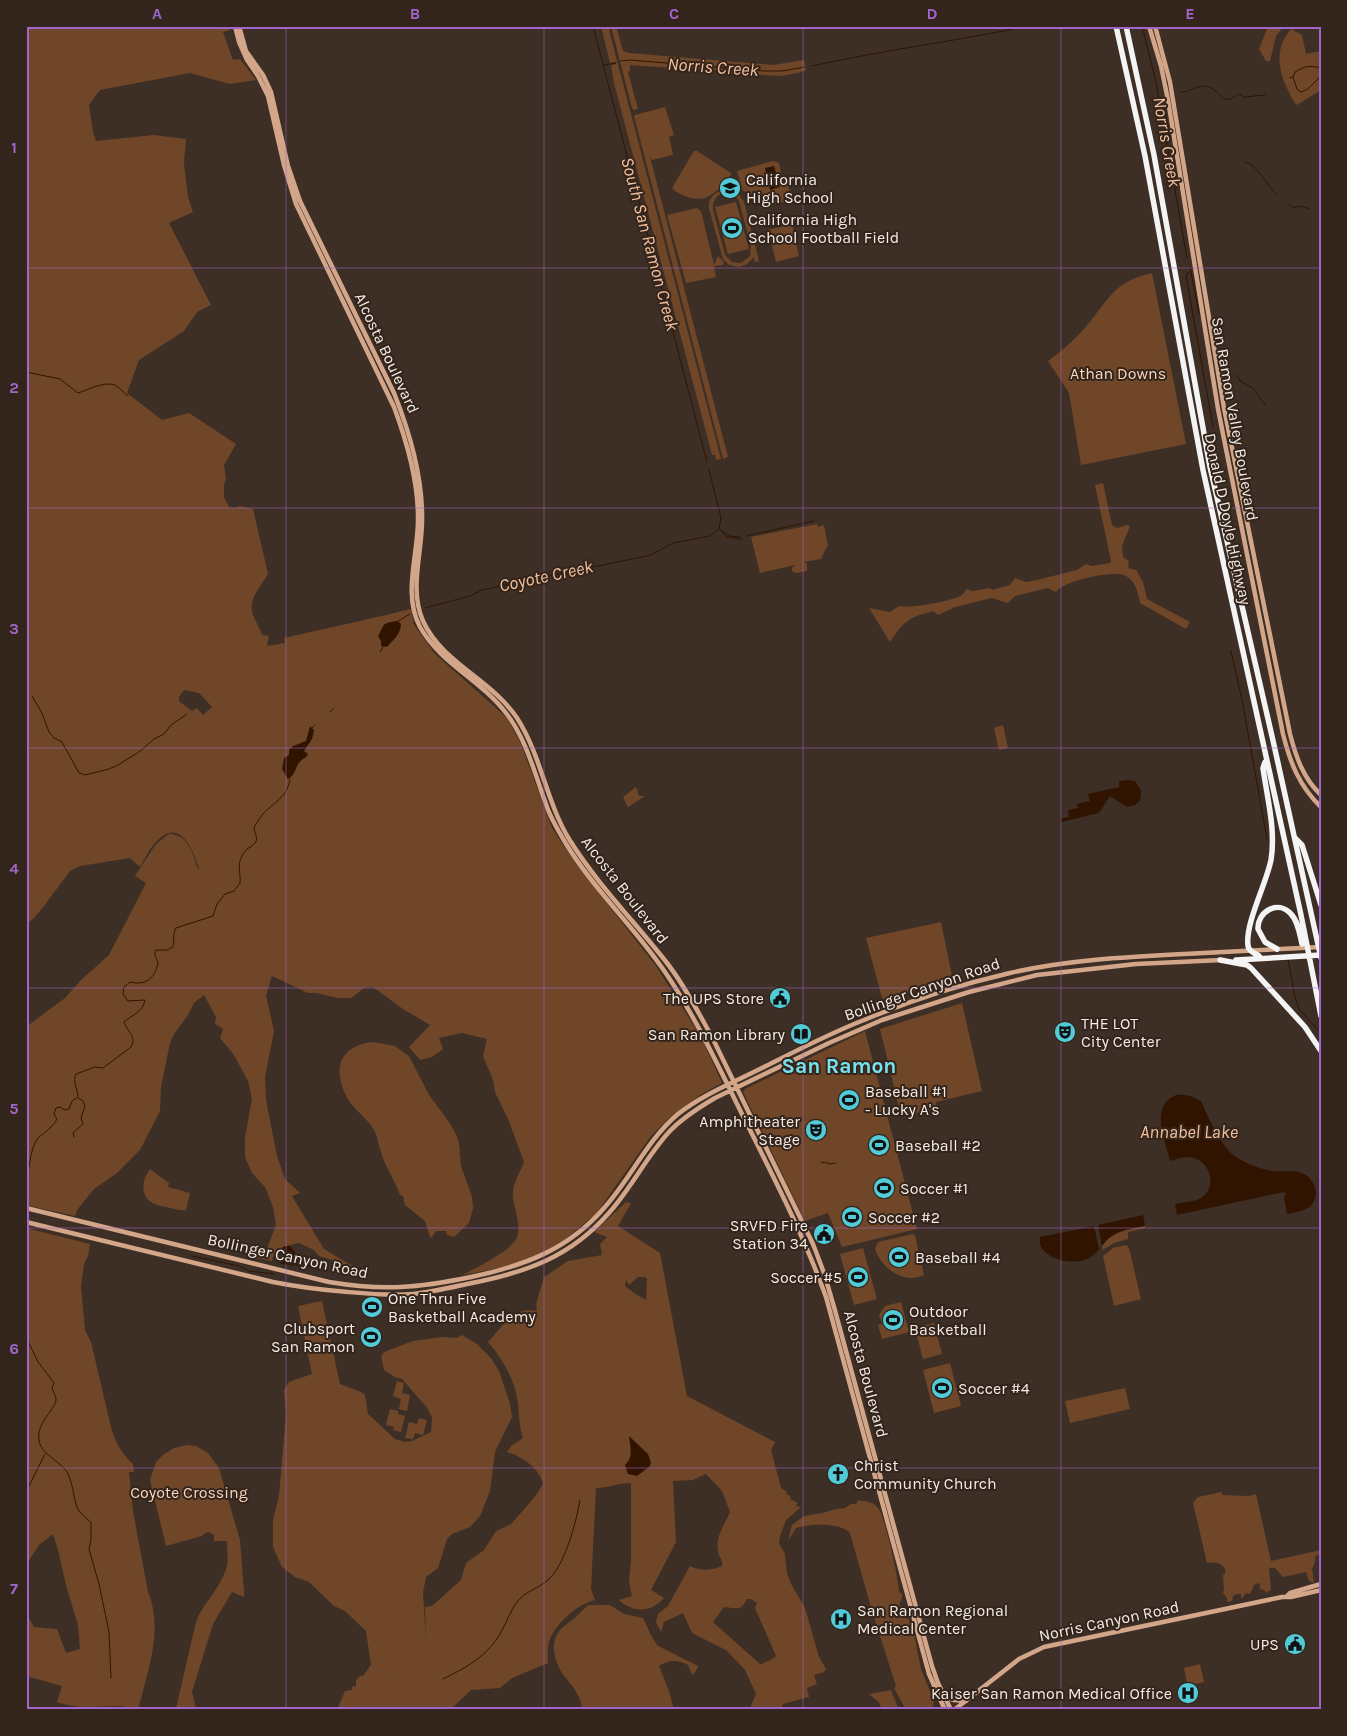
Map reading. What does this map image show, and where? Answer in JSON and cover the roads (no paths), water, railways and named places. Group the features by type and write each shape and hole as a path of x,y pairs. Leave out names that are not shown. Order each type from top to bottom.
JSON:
{"highway":[{"name":"Donald D Doyle Highway","path":"1116,26 1143,149 1199,453 1321,1016"},
{"name":"Donald D Doyle Highway","path":"1126,26 1154,155 1210,467 1319,940 1321,956"},
{"path":"1259,956 1250,951 1248,946 1250,930 1267,876 1272,850 1272,830 1263,768 1265,760"},
{"path":"1294,836 1302,845 1321,905"},
{"path":"1277,949 1262,938 1259,934 1258,925 1263,913 1277,907 1287,910 1294,918 1305,955 1308,958"},
{"path":"1232,959 1238,960 1297,953 1321,956"},
{"path":"1220,960 1247,965 1252,968 1305,1027 1321,1051"}],"main road":[{"name":"Alcosta Boulevard","path":"235,26 243,53 272,102 284,165 296,204 394,407 405,438 418,507 412,596 414,613 419,625 432,646 456,668 486,691 506,713 520,734 556,828 580,866 668,976 698,1025 777,1184 817,1272 826,1297 929,1674 945,1710"},
{"name":"Alcosta Boulevard","path":"239,26 246,51 268,84 288,166 300,201 394,393 406,424 421,500 422,536 416,595 423,620 430,634 439,645 496,694 516,717 528,738 559,822 569,839 585,863 669,965 700,1014 813,1244 824,1273 932,1666 944,1697 952,1710"},
{"name":"San Ramon Valley Boulevard","path":"1149,26 1161,66 1168,100 1220,416 1289,757 1294,771 1306,791 1321,807"},
{"name":"San Ramon Valley Boulevard","path":"1155,26 1170,82 1225,415 1290,734 1304,773 1321,795"},
{"name":"Bollinger Canyon Road","path":"26,1222 291,1286 386,1295 412,1294 443,1289 520,1272 536,1266 569,1248 584,1237 608,1214 670,1130 699,1108 829,1043 882,1020 969,992 1037,975 1136,964 1220,960 1297,953 1321,947"},
{"name":"Bollinger Canyon Road","path":"26,1208 330,1282 379,1288 412,1287 442,1283 517,1266 542,1256 565,1243 586,1227 603,1210 653,1139 666,1125 690,1106 734,1082 863,1020 967,984 1012,972 1098,960 1277,949 1297,953"},
{"name":"Norris Canyon Road","path":"1287,1596 1290,1593 1321,1584"},
{"name":"Norris Canyon Road","path":"952,1710 1019,1659 1044,1647 1321,1590"},
{"path":"944,1697 954,1700 967,1700"}],"water":[{"path":"774,166 780,187 770,190 765,168"},
{"path":"398,621 401,624 401,628 396,637 387,647 381,646 378,636 383,627 386,623"},
{"path":"310,726 314,730 312,739 304,751 308,754 288,779 282,769 284,758 289,755 289,750 293,746 306,741"},
{"path":"1119,781 1135,781 1141,790 1140,801 1135,805 1127,807 1110,796 1099,813 1061,822 1060,819 1069,817 1068,810 1078,808 1077,804 1090,801 1088,794 1119,787"},
{"name":"Annabel Lake","path":"1176,1095 1189,1096 1201,1101 1220,1139 1236,1157 1264,1169 1299,1172 1309,1177 1316,1192 1311,1206 1304,1210 1287,1214 1284,1197 1286,1194 1284,1192 1177,1215 1175,1204 1192,1201 1206,1194 1209,1188 1210,1175 1204,1164 1199,1160 1187,1157 1170,1161 1161,1124 1161,1115 1163,1107 1168,1100"},
{"path":"1143,1215 1145,1226 1116,1234 1102,1246 1098,1225"},
{"path":"1094,1226 1099,1249 1093,1256 1084,1260 1063,1261 1045,1252 1041,1245 1040,1237"},
{"path":"290,1246 295,1252 295,1257 300,1260 309,1261 311,1267 281,1264 278,1261 279,1258 285,1256 280,1253 280,1249"},
{"path":"629,1436 648,1454 651,1463 649,1467 637,1476 628,1474 625,1465 630,1458"}],"waterway":[{"name":"South San Ramon Creek","path":"593,26 707,462"},
{"name":"Norris Creek","path":"812,66 1028,26"},
{"name":"Norris Creek","path":"1142,26 1156,82 1187,258"},
{"name":"Norris Creek","path":"621,61 630,60 764,71 782,71 805,67"},
{"name":"Norris Creek","path":"604,65 616,63"},
{"path":"1290,78 1293,77 1295,72 1305,67 1321,68"},
{"path":"1293,77 1297,89 1301,92 1308,89 1321,76"},
{"path":"1181,92 1205,86 1214,90 1225,99 1233,98 1239,94 1244,97 1265,95"},
{"path":"1245,162 1258,171 1276,194"},
{"path":"1289,204 1293,208 1301,206 1309,209"},
{"name":"Norris Creek","path":"1190,267 1199,313 1201,315"},
{"path":"1190,272 1186,276 1213,427"},
{"path":"26,372 60,379 78,393 96,386 111,384 117,386 128,396"},
{"name":"Norris Creek","path":"1237,375 1240,381 1253,388 1265,405"},
{"name":"Coyote Creek","path":"425,608 470,596 482,590 651,555 673,543 710,536 719,529 721,518 709,470"},
{"path":"746,536 814,521"},
{"path":"719,529 729,536 740,537"},
{"path":"722,532 727,537 741,539"},
{"name":"Coyote Creek","path":"398,621 410,614"},
{"name":"Coyote Creek","path":"380,652 383,647"},
{"path":"1231,651 1242,700 1267,839"},
{"path":"32,696 41,711 49,732 54,738 62,742 79,773 85,775 118,765 164,734 171,725 187,714"},
{"name":"Coyote Creek","path":"330,712 333,709"},
{"name":"Coyote Creek","path":"312,728 315,725"},
{"name":"Coyote Creek","path":"78,1097 76,1074 95,1067 103,1068 131,1047 133,1043 124,1022 142,1008 145,1000 128,1001 123,994 124,987 130,982 141,983 149,980 157,968 156,950 167,950 173,947 176,928 213,916 217,904 225,894 234,891 240,883 239,867 241,859 246,850 256,841 254,828 262,815 286,791 290,779"},
{"path":"1288,960 1299,1009 1318,1030"},
{"name":"Coyote Creek","path":"26,1188 35,1142 57,1119 54,1114 56,1108 69,1109 72,1101 77,1098"},
{"path":"74,1137 73,1133 83,1124 81,1118 85,1106 83,1101 78,1098"},
{"path":"821,1162 825,1163"},
{"path":"828,1164 836,1163"},
{"path":"192,1256 239,1266 249,1271 274,1274"},
{"path":"26,1337 38,1362 54,1383 52,1388 56,1398 53,1407 43,1421 39,1433 40,1445 65,1469 71,1483 77,1507 91,1522 89,1549 99,1584 109,1632 111,1678"},
{"name":"Coyote Creek","path":"26,1492 45,1454"},
{"name":"South San Ramon Creek","path":"443,1679 476,1660 490,1648 520,1598 544,1583 554,1573 569,1543 580,1500"}],"place":[{"name":"California High School","path":"730,188"},
{"name":"California High School Football Field","path":"732,228"},
{"name":"The UPS Store","path":"780,998"},
{"name":"THE LOT City Center","path":"1065,1032"},
{"name":"San Ramon Library","path":"801,1034"},
{"name":"Baseball #1 - Lucky A's","path":"849,1100"},
{"name":"Amphitheater Stage","path":"816,1130"},
{"name":"Baseball #2","path":"879,1145"},
{"name":"Soccer #1","path":"884,1188"},
{"name":"Soccer #2","path":"852,1217"},
{"name":"SRVFD Fire Station 34","path":"824,1234"},
{"name":"Baseball #4","path":"899,1257"},
{"name":"Soccer #5","path":"858,1277"},
{"name":"One Thru Five Basketball Academy","path":"372,1307"},
{"name":"Outdoor Basketball","path":"893,1320"},
{"name":"Clubsport San Ramon","path":"371,1337"},
{"name":"Soccer #4","path":"942,1388"},
{"name":"Christ Community Church","path":"838,1474"},
{"name":"San Ramon Regional Medical Center","path":"841,1619"},
{"name":"UPS","path":"1295,1644"},
{"name":"Kaiser San Ramon Medical Office","path":"1188,1693"}],"district":[{"name":"San Ramon","path":"839,1066"}],"park label":[{"name":"Athan Downs","path":"1118,373"},
{"name":"Coyote Crossing","path":"189,1492"}]}
